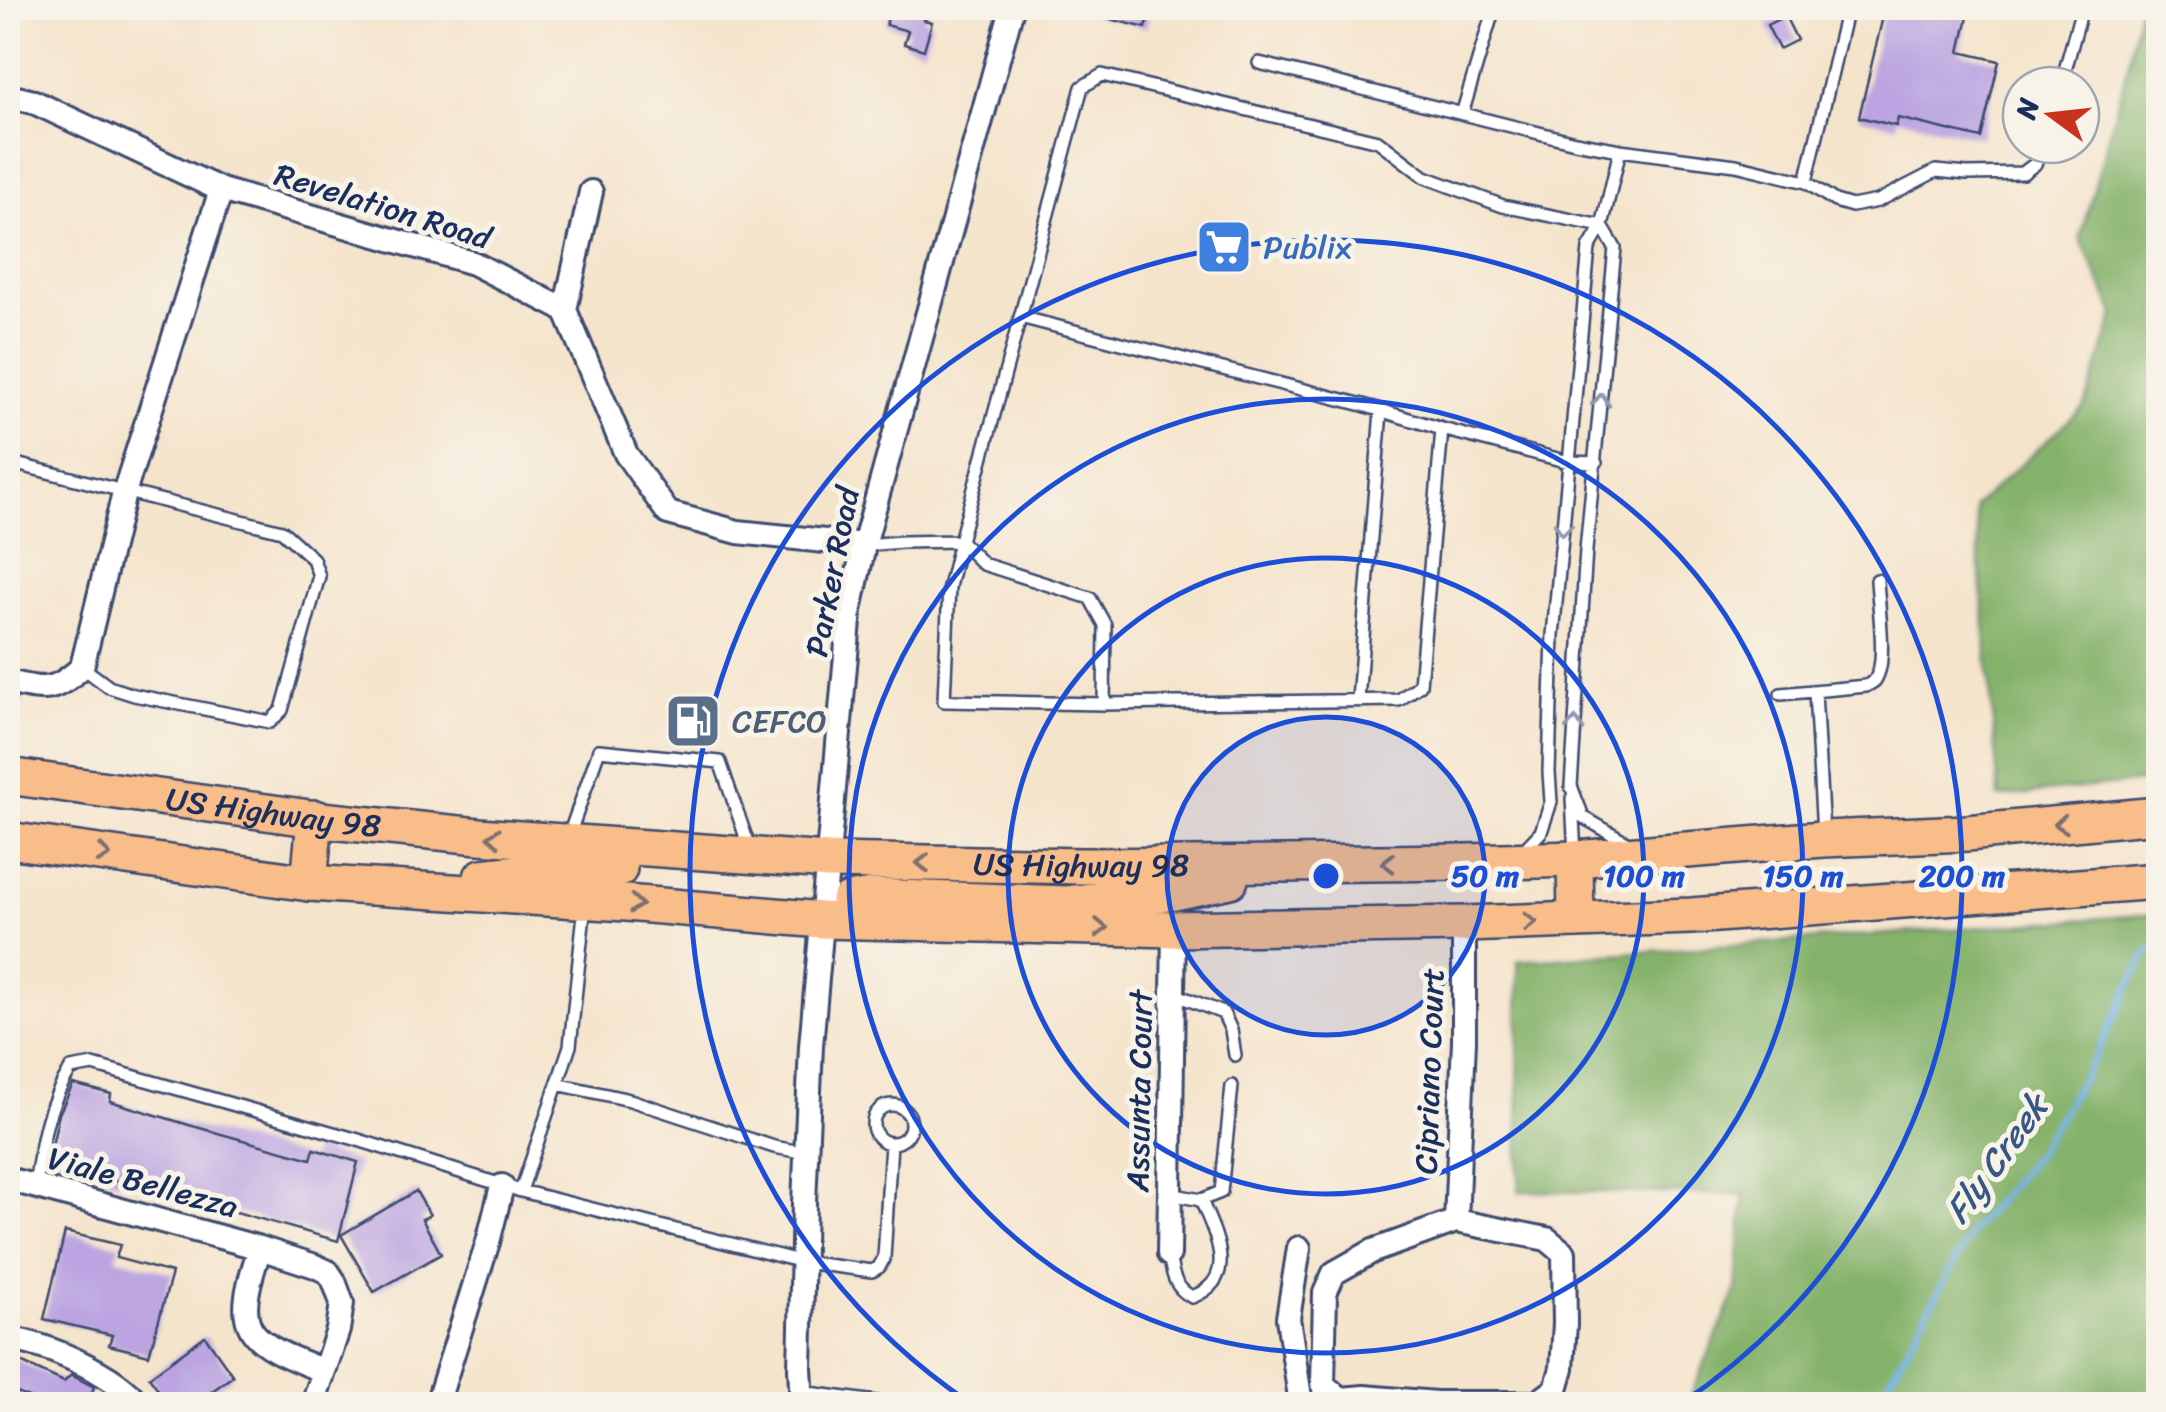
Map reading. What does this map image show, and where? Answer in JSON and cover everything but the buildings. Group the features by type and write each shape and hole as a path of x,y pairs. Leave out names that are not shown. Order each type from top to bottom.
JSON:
{"main road":[{"name":"US Highway 98","path":"8,776 479,836 828,861 1084,866 1575,859 2158,816"},
{"path":"309,882 315,818"},
{"name":"US Highway 98","path":"8,840 309,882 386,888 822,920 1174,929 1691,916 2158,882"},
{"path":"1575,859 1576,920"},
{"path":"386,888 579,866 804,878 828,861"},
{"path":"822,920 842,902 871,897 1067,904 1175,892 1304,864"}],"street":[{"name":"Parker Road","path":"802,1398 811,1046 848,634 864,545 1012,8"},
{"name":"Revelation Road","path":"8,96 34,102 221,190 473,264 564,310"},
{"path":"9,690 44,689 65,682 82,667 124,493 221,190"},
{"path":"591,192 564,310 626,454 668,513 738,532 864,545"},
{"name":"Cipriano Court","path":"1456,1221 1464,1041 1464,924"},
{"name":"Assunta Court","path":"1169,1254 1174,929"},
{"name":"Viale Bellezza","path":"8,1179 260,1248 328,1272 342,1303 338,1330 313,1404"},
{"path":"437,1404 488,1242 511,1188"},
{"name":"Cipriano Court","path":"1456,1221 1546,1238 1564,1253 1565,1324 1562,1368 1556,1389 1536,1403 1341,1399 1323,1384 1324,1293 1334,1274 1374,1251 1456,1221"},
{"name":"Viale Bellezza","path":"260,1248 245,1304 249,1325 268,1348 324,1371"},
{"path":"1300,1248 1288,1318 1301,1404"},
{"path":"8,1339 51,1351 86,1367 116,1383 138,1404"}],"lane":[{"path":"1462,114 1494,8"},
{"path":"1806,182 1846,8"},
{"path":"2066,65 2082,8"},
{"path":"1259,64 1575,142 1736,165 1806,182 1835,201 1852,206 1878,201 1936,171 2022,173 2034,165"},
{"path":"1442,429 1420,685 1398,700 1104,704 944,701 949,587 1082,87 1102,75 1378,141 1425,176 1502,206 1602,226 1615,248 1586,550 1571,786 1575,859"},
{"path":"1514,861 1541,832 1551,802 1554,635 1589,248 1602,226 1620,150"},
{"path":"1020,317 1569,462 1596,464"},
{"path":"1358,700 1381,410"},
{"path":"8,462 282,531 313,559 319,576 282,710 270,722 134,695 109,687 82,667"},
{"path":"864,545 960,541 983,564 1090,598 1105,625 1104,704"},
{"path":"1781,694 1874,682 1882,658 1877,580"},
{"path":"1815,692 1823,838"},
{"path":"566,842 599,750 720,762 752,855"},
{"path":"1571,786 1582,816 1645,854"},
{"path":"511,1188 570,1046 585,901"},
{"path":"1174,994 1223,1013 1235,1054"},
{"path":"35,1185 44,1132 57,1090 71,1070 93,1066 511,1188 803,1262 872,1270 884,1258 891,1143"},
{"path":"557,1084 630,1100 774,1147 806,1153"},
{"path":"1170,1194 1201,1200 1221,1192 1232,1086"},
{"path":"1169,1254 1173,1278 1182,1292 1192,1297 1216,1282 1220,1244 1201,1200"},
{"path":"802,1398 980,1402"}],"green space":[{"path":"2139,8 2158,8 2158,780 1999,797 1975,506 2085,406 2115,314 2080,238 2129,63"},
{"path":"2158,914 2158,1404 1687,1404 1737,1289 1744,1194 1519,1191 1518,961"}],"waterway":[{"name":"Fly Creek","path":"1876,1404 1973,1229 2035,1156 2096,1056 2145,955 2158,947"}],"place":[{"name":"Publix","path":"1224,247"},
{"name":"CEFCO","path":"693,721"}]}
